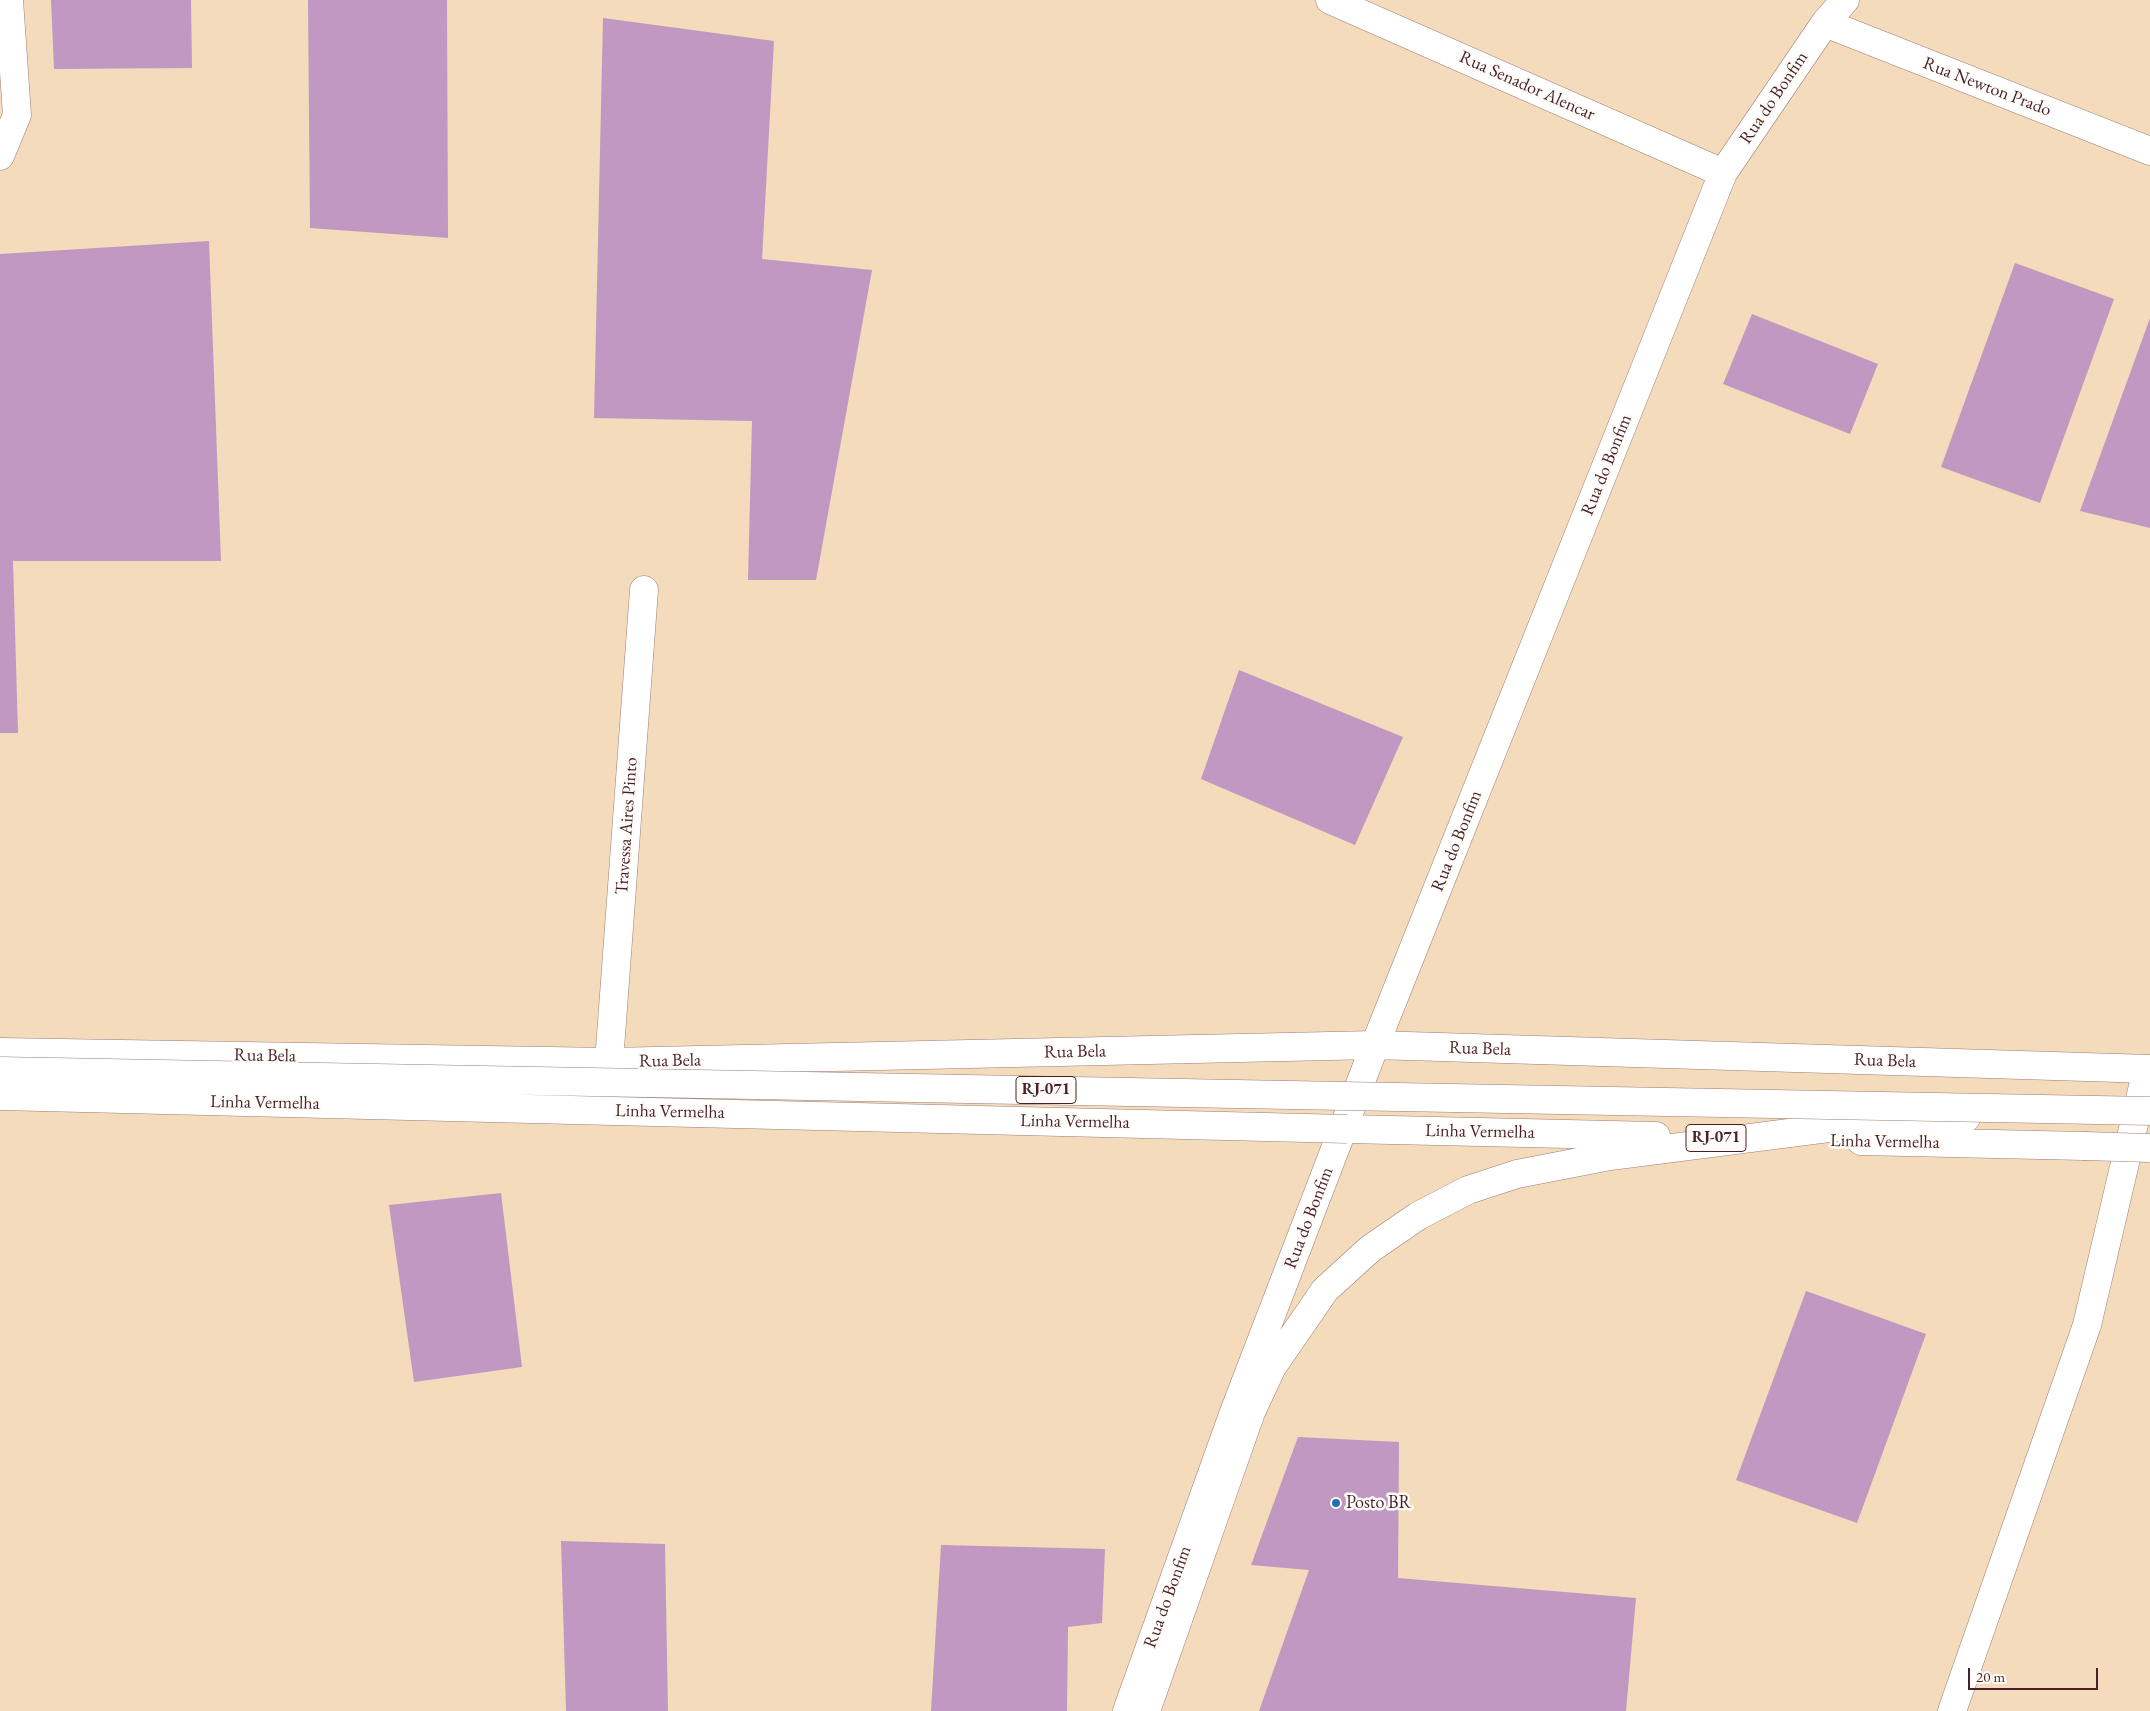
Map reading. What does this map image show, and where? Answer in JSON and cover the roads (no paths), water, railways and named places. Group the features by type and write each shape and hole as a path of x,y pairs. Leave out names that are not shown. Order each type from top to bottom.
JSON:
{"main road":[{"path":"0,156 18,115 9,0"},
{"name":"Rua Senador Alencar","path":"1330,0 1724,173"},
{"name":"Rua do Bonfim","path":"1127,1711 1234,1412 1376,1046 1724,173 1825,23 1845,0"},
{"name":"Rua Newton Prado","path":"1825,23 2150,151"},
{"name":"Travessa Aires Pinto","path":"610,1062 644,590"},
{"name":"Rua Bela","path":"0,1052 610,1062 1376,1046 2148,1069"},
{"path":"1952,1711 2087,1325 2148,1069"},
{"name":"Linha Vermelha","path":"0,1071 2150,1111"},
{"name":"Linha Vermelha","path":"0,1096 2150,1148"},
{"path":"1146,1711 1251,1412 1272,1367 1326,1290 1370,1248 1418,1216 1468,1190 1517,1174 1610,1156 1844,1126 2092,1110"}],"place":[{"name":"Posto BR","path":"1336,1503"}]}
